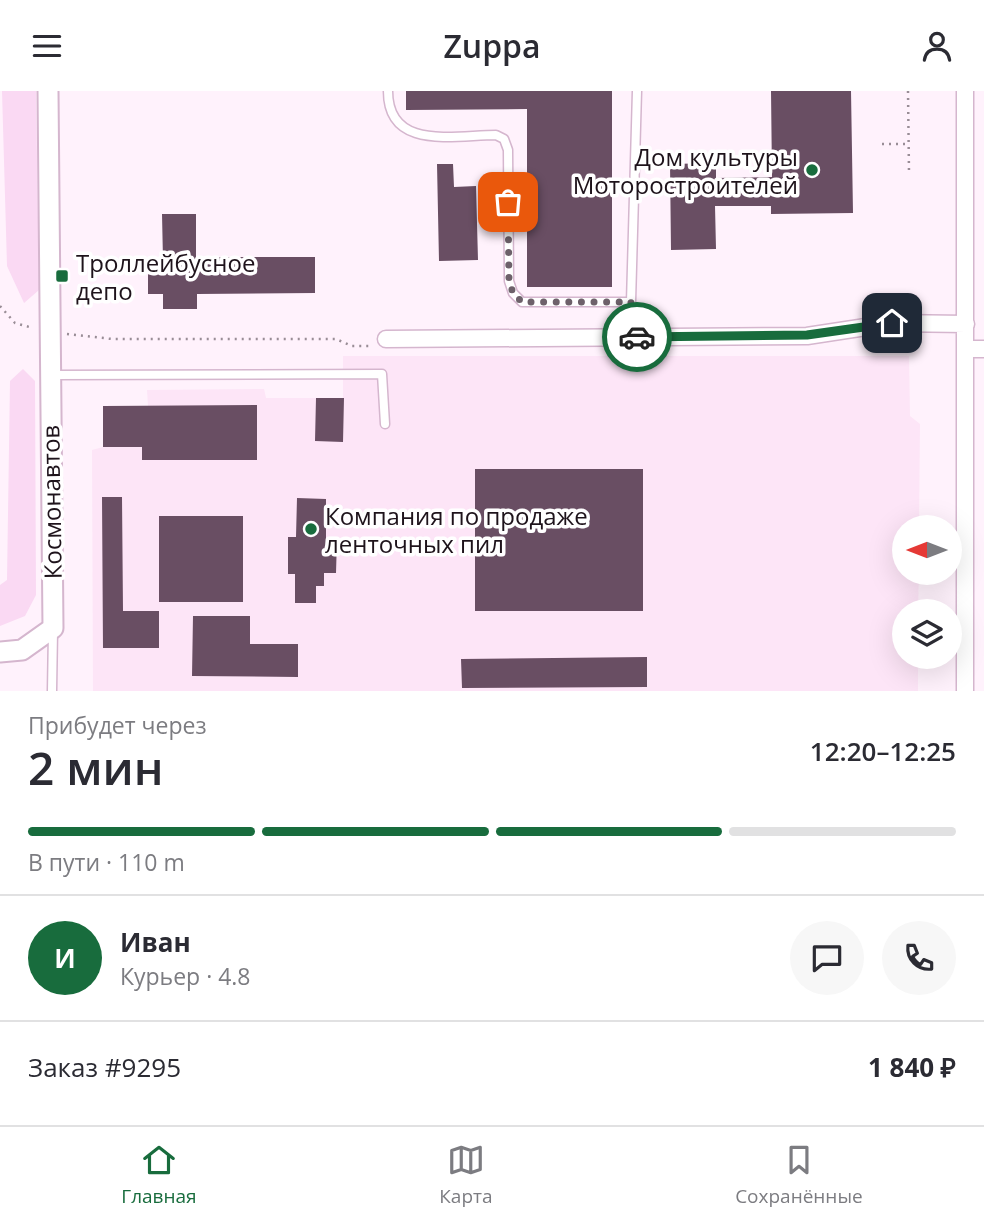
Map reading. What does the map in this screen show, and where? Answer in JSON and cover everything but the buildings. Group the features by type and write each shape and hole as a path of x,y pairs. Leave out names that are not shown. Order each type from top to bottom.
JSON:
{"street":[{"name":"Космонавтов","path":"48,91 53,628"},
{"path":"965,91 965,691"},
{"path":"386,339 807,335 892,323 966,324"},
{"path":"966,349 984,349"},
{"path":"0,652 22,649 53,628"}],"lane":[{"path":"388,91 388,110 401,127 415,135 496,135 504,139 508,150 509,281 513,293 522,302 631,302"},
{"path":"630,337 636,91"},
{"path":"49,376 382,374 385,424"},
{"path":"52,691 53,628"}],"path":[{"path":"908,91 909,173"},
{"path":"882,144 908,144"},
{"path":"0,306 15,323 49,332 112,339 336,339 352,346 378,346 386,339"}],"shaded area":[{"path":"2,91 36,91 39,290 24,303 7,266"},
{"path":"343,356 909,356 910,416 920,424 919,515 892,515 892,585 919,585 918,599 892,599 892,669 918,669 918,691 93,691 92,450 103,447 103,406 148,406 147,390 264,389 266,398 343,398"},
{"path":"23,369 35,381 36,595 25,616 0,626 0,585 7,580 10,381"}],"way so far":[{"path":"508,202 509,281 513,293 522,302 631,302 630,337 637,337"}],"place":[{"name":"Дом культуры Моторостроителей","path":"812,170"},
{"name":"Троллейбусное депо","path":"62,276"},
{"name":"Компания по продаже ленточных пил","path":"311,529"}],"route":[{"path":"637,337 807,335 892,323"}]}
